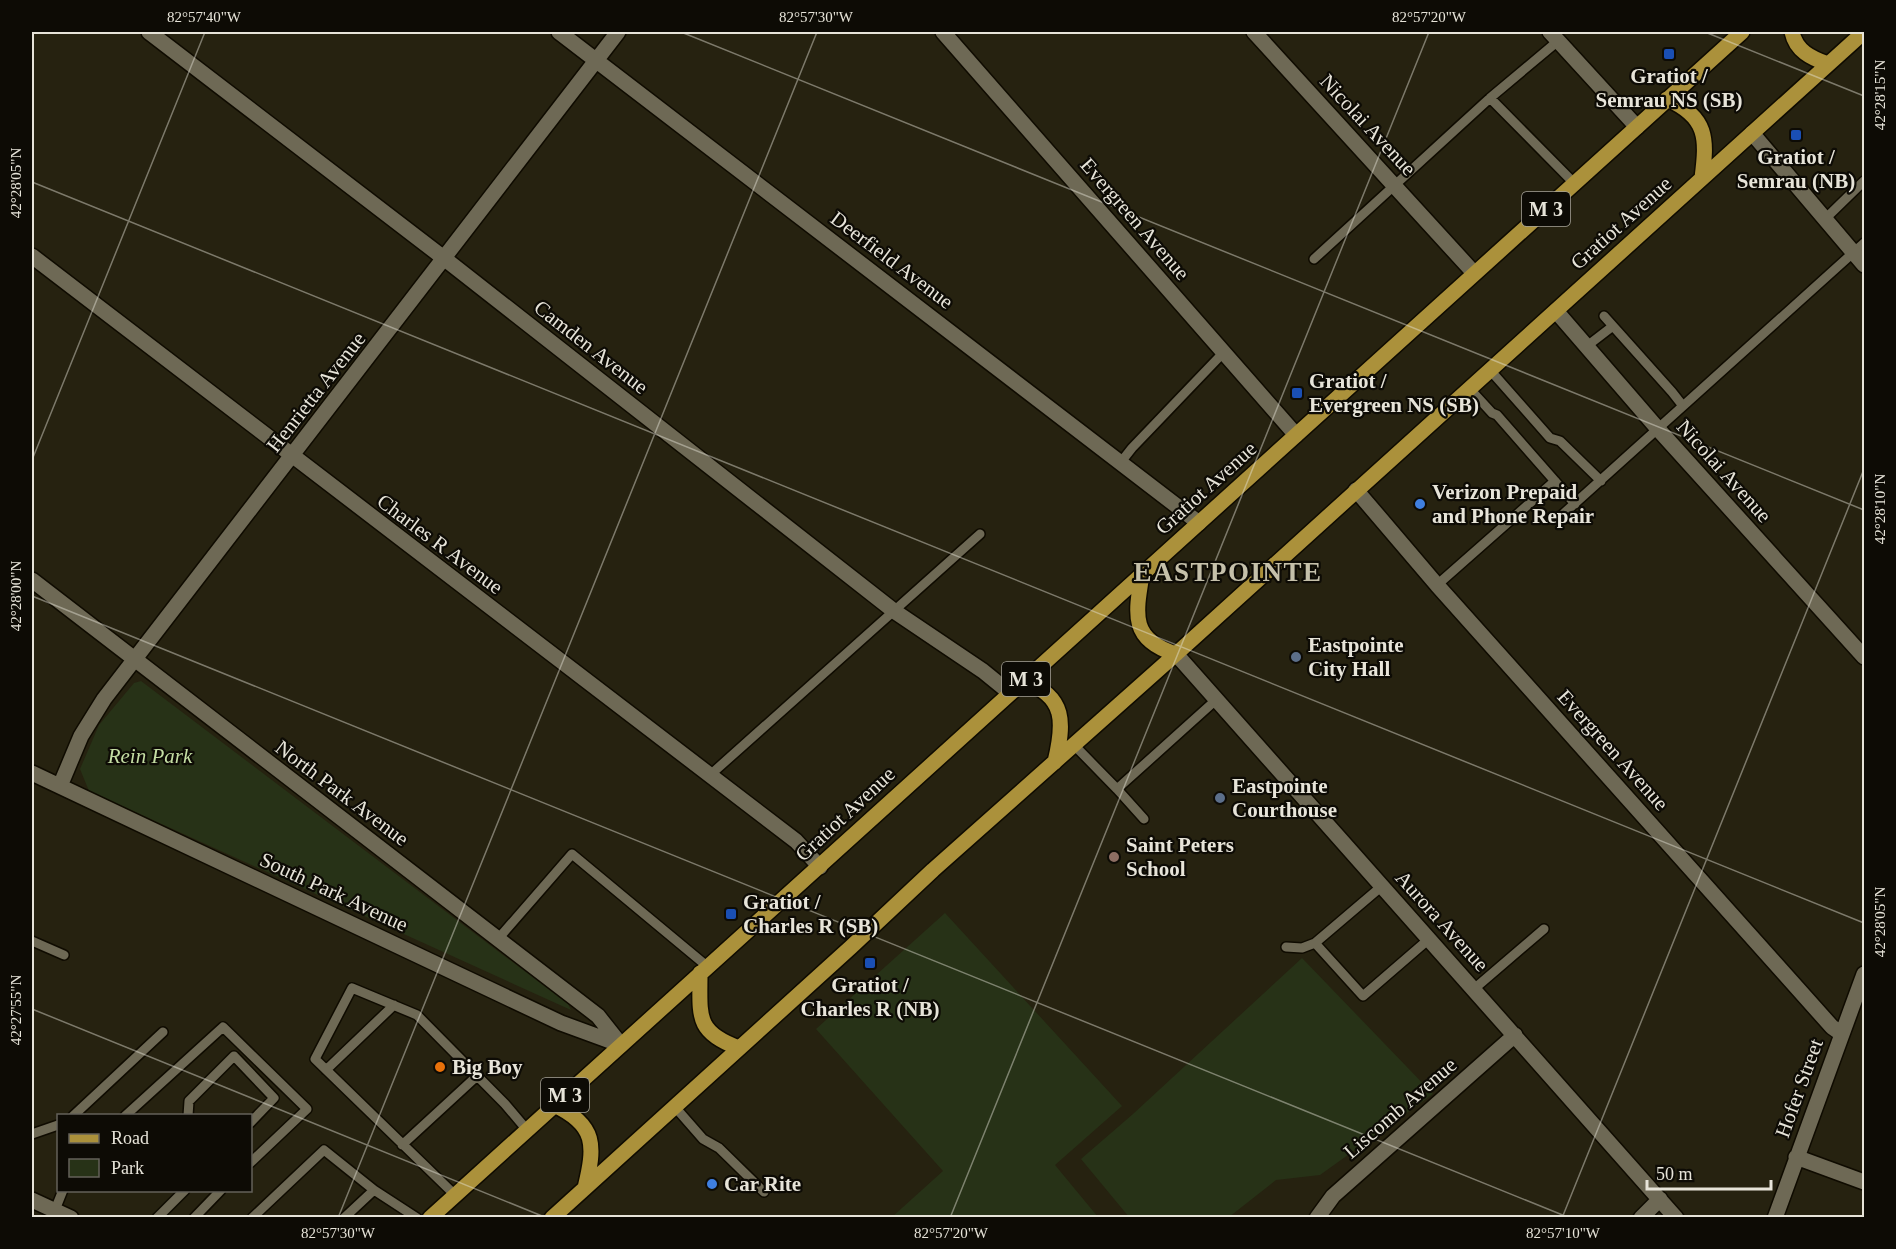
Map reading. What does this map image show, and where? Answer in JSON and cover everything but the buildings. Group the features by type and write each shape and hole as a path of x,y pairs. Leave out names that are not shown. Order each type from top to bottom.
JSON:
{"main road":[{"path":"1792,32 1798,46 1806,54 1828,64"},
{"name":"Gratiot Avenue","path":"552,1218 933,870 1176,654 1864,32"},
{"name":"Gratiot Avenue","path":"430,1218 1637,127 1737,33"},
{"path":"1667,99 1687,109 1700,124 1705,146 1702,178"},
{"path":"1142,575 1137,612 1142,632 1156,646 1176,654"},
{"path":"1023,681 1045,691 1053,698 1057,706 1060,727 1055,762"},
{"path":"704,970 701,1011 707,1030 715,1037 739,1048"},
{"path":"554,1105 574,1116 583,1124 588,1135 591,1161 585,1188"}],"street":[{"name":"Camden Avenue","path":"149,32 445,259 894,611 983,671 1010,693"},
{"name":"Deerfield Avenue","path":"559,32 1199,523"},
{"name":"Henrietta Avenue","path":"60,786 81,736 104,699 292,458 618,32"},
{"name":"Evergreen Avenue","path":"943,32 1296,435"},
{"name":"Nicolai Avenue","path":"1254,32 1474,273"},
{"path":"1554,36 1637,127"},
{"path":"1752,133 1825,219 1859,248 1864,265"},
{"name":"Charles R Avenue","path":"32,256 292,458 796,841 820,867"},
{"name":"Nicolai Avenue","path":"1556,311 1658,429 1864,657"},
{"name":"Evergreen Avenue","path":"1356,490 1437,585 1832,1027 1842,1034"},
{"name":"North Park Avenue","path":"32,580 598,1016 621,1045"},
{"name":"Aurora Avenue","path":"1176,654 1676,1218"},
{"name":"South Park Avenue","path":"32,773 561,1023 621,1045"},
{"name":"Hofer Street","path":"1775,1218 1864,974"},
{"name":"Liscomb Avenue","path":"1317,1218 1333,1196 1515,1035"},
{"path":"1796,1157 1864,1182"},
{"path":"1641,1218 1660,1199"},
{"path":"32,1200 71,1218"}],"lane":[{"path":"1314,259 1490,98 1554,36"},
{"path":"1490,98 1574,183"},
{"path":"1825,219 1864,181"},
{"path":"1562,515 1859,248"},
{"path":"1605,316 1683,406"},
{"path":"1587,346 1613,326"},
{"path":"1121,462 1224,352"},
{"path":"1490,370 1551,438 1560,441 1601,481"},
{"path":"1469,388 1492,413 1497,415 1575,504"},
{"path":"1437,585 1555,481"},
{"path":"709,776 980,534"},
{"path":"1117,789 1217,699"},
{"path":"1074,745 1144,819"},
{"path":"498,939 572,855 704,970"},
{"path":"1286,947 1302,948 1315,943 1383,886"},
{"path":"1474,988 1544,930"},
{"path":"1315,943 1363,996 1429,939"},
{"path":"32,941 64,955"},
{"path":"455,1195 315,1059 352,988 417,1015 527,1130"},
{"path":"326,1070 394,1005"},
{"path":"127,1114 224,1027 307,1109 252,1161"},
{"path":"75,1114 163,1032"},
{"path":"188,1114 189,1101 234,1056 274,1098 252,1121"},
{"path":"402,1145 477,1076"},
{"path":"675,1107 703,1139 719,1148 764,1192"},
{"path":"32,1134 57,1125"},
{"path":"252,1218 324,1150 374,1190 417,1218"},
{"path":"344,1218 374,1190"},
{"path":"55,1210 63,1192"},
{"path":"157,1218 184,1192"},
{"path":"194,1218 220,1192"}],"green space":[{"name":"Rein Park","path":"141,681 568,1004 571,1010 89,791 80,769 99,725 134,683"},
{"path":"945,913 1122,1106 1055,1165 1098,1217 892,1217 943,1171 816,1029"},
{"path":"1302,958 1433,1094 1320,1175 1276,1180 1229,1217 1129,1217 1081,1159"}],"place":[{"name":"Gratiot / Semrau NS (SB)","path":"1669,54"},
{"name":"Gratiot / Semrau (NB)","path":"1796,135"},
{"name":"Gratiot / Evergreen NS (SB)","path":"1297,393"},
{"name":"Verizon Prepaid and Phone Repair","path":"1420,504"},
{"name":"Eastpointe City Hall","path":"1296,657"},
{"name":"Eastpointe Courthouse","path":"1220,798"},
{"name":"Saint Peters School","path":"1114,857"},
{"name":"Gratiot / Charles R (SB)","path":"731,914"},
{"name":"Gratiot / Charles R (NB)","path":"870,963"},
{"name":"Big Boy","path":"440,1067"},
{"name":"Car Rite","path":"712,1184"}],"district":[{"name":"EASTPOINTE","path":"1228,572"}]}
